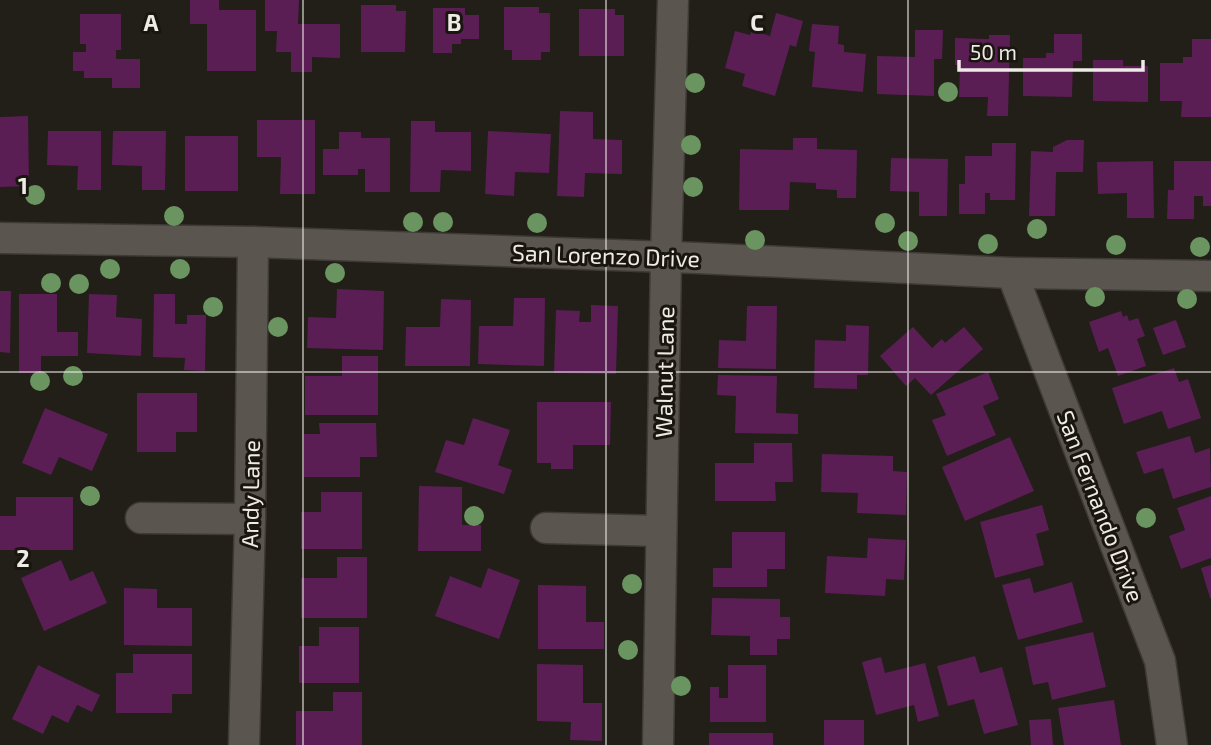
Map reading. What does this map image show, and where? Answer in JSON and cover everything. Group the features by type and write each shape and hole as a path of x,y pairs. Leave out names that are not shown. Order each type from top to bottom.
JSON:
{"street":[{"name":"Walnut Lane","path":"658,745 673,0"},
{"name":"San Lorenzo Drive","path":"0,238 253,243 666,257 1013,273 1211,276"},
{"name":"Andy Lane","path":"244,745 253,243"},
{"name":"San Fernando Drive","path":"1013,273 1160,661 1172,745"},
{"path":"141,518 250,519"},
{"path":"546,528 661,531"}],"building":[{"path":"190,0 219,0 219,10 256,10 256,71 207,71 207,24 190,24"},
{"path":"265,0 299,0 298,24 340,24 340,58 312,57 312,72 291,72 291,52 276,52 277,31 265,31"},
{"path":"361,5 396,5 396,11 406,11 405,52 361,52"},
{"path":"504,7 539,7 539,13 550,13 550,52 541,52 541,60 512,60 512,50 504,50"},
{"path":"433,8 465,8 465,15 479,15 479,39 461,39 461,44 452,44 452,53 433,53"},
{"path":"579,9 615,9 615,15 624,15 624,56 579,56"},
{"path":"776,13 803,21 796,47 790,45 775,96 742,86 745,74 725,68 735,31 750,35 752,30 770,36"},
{"path":"80,14 121,14 121,50 116,50 116,59 140,59 140,88 112,88 112,78 84,78 84,71 73,71 73,52 86,52 86,44 80,44"},
{"path":"812,24 839,26 838,44 844,45 844,52 866,54 863,92 812,87 815,52 809,51"},
{"path":"915,30 943,30 942,59 934,59 934,96 877,94 877,56 915,57"},
{"path":"1054,34 1082,34 1082,61 1073,61 1072,97 1023,96 1023,58 1046,58 1046,53 1054,53"},
{"path":"989,35 1010,35 1008,116 987,116 988,97 959,97 960,65 955,65 955,38 989,39"},
{"path":"1192,39 1211,39 1211,117 1181,117 1182,101 1160,101 1160,63 1183,63 1183,57 1192,57"},
{"path":"1093,60 1123,60 1123,66 1148,66 1148,102 1093,101"},
{"path":"560,111 593,112 593,139 622,140 622,174 585,173 584,197 557,196"},
{"path":"28,116 29,186 0,187 0,117"},
{"path":"257,120 315,120 315,194 280,194 281,157 257,157"},
{"path":"411,121 435,121 435,132 471,132 471,171 441,170 440,192 410,192"},
{"path":"48,131 101,131 101,190 77,190 78,166 47,165"},
{"path":"113,131 166,131 165,190 142,190 142,166 112,165"},
{"path":"488,131 551,134 549,173 515,172 514,196 485,194"},
{"path":"339,132 361,132 361,138 390,138 390,192 365,192 365,169 358,169 358,175 323,175 323,149 339,149"},
{"path":"185,136 238,136 238,191 185,191"},
{"path":"793,138 817,138 817,149 857,150 856,198 837,198 837,190 816,189 816,183 790,182 789,210 739,210 740,149 793,150"},
{"path":"1067,140 1084,140 1083,172 1056,172 1055,216 1029,216 1031,151 1053,152 1053,147"},
{"path":"992,143 1016,143 1015,200 990,200 990,193 985,193 985,214 959,214 959,184 965,184 965,156 992,156"},
{"path":"891,158 948,159 947,216 919,216 919,192 890,191"},
{"path":"1153,161 1154,218 1127,218 1127,193 1098,194 1097,162"},
{"path":"1174,161 1211,161 1211,206 1203,206 1203,196 1194,196 1194,219 1167,219 1168,190 1174,190"},
{"path":"337,289 384,291 383,350 307,348 308,317 336,318"},
{"path":"0,291 11,291 10,353 0,352"},
{"path":"19,294 57,294 57,332 78,332 78,356 41,356 41,373 19,373"},
{"path":"89,294 117,295 116,317 142,319 141,356 87,353"},
{"path":"154,294 175,294 175,324 187,324 187,315 206,315 205,371 184,370 185,358 153,357"},
{"path":"514,298 545,298 544,366 478,364 479,326 513,326"},
{"path":"441,299 471,300 470,366 405,366 406,327 440,327"},
{"path":"591,305 618,306 616,374 554,373 556,310 580,311 579,322 591,322"},
{"path":"747,306 777,306 776,369 718,368 719,340 746,341"},
{"path":"1121,311 1123,317 1127,315 1129,321 1138,318 1145,336 1137,339 1146,366 1118,376 1108,348 1099,352 1089,322"},
{"path":"1176,320 1186,347 1163,355 1153,328"},
{"path":"846,325 869,326 868,375 857,375 857,389 814,388 815,340 846,341"},
{"path":"913,327 932,348 942,339 945,343 964,327 983,349 931,395 915,378 906,386 880,356"},
{"path":"342,356 378,356 378,415 305,415 305,376 342,376"},
{"path":"1174,368 1179,382 1188,379 1201,418 1168,429 1162,411 1124,424 1112,388"},
{"path":"988,372 999,399 983,406 996,435 947,456 932,420 946,415 936,394"},
{"path":"718,375 777,376 776,413 798,414 798,434 735,433 736,396 717,395"},
{"path":"137,393 197,393 197,432 176,432 176,452 137,452"},
{"path":"537,402 611,402 610,445 573,445 573,469 551,469 551,463 537,463"},
{"path":"45,408 108,434 92,471 59,457 51,475 22,463"},
{"path":"473,418 510,430 498,465 512,470 504,494 435,472 446,440 464,445"},
{"path":"319,423 376,423 377,457 360,457 360,477 304,477 304,434 320,434"},
{"path":"1190,436 1195,453 1210,448 1211,487 1173,499 1163,468 1144,474 1136,452"},
{"path":"1010,437 1034,491 965,521 942,467"},
{"path":"754,443 792,443 793,482 775,482 776,501 715,501 715,463 754,463"},
{"path":"822,454 893,456 893,471 907,472 906,515 857,513 858,493 821,492"},
{"path":"419,486 462,487 462,525 481,525 481,551 418,551"},
{"path":"321,492 362,492 362,549 301,549 301,512 321,512"},
{"path":"1211,496 1211,558 1181,569 1169,536 1185,530 1177,508"},
{"path":"16,497 73,497 73,550 0,550 0,516 16,516"},
{"path":"1042,505 1049,530 1036,534 1044,565 995,578 980,522"},
{"path":"732,532 785,532 785,569 767,569 767,587 713,587 713,568 732,568"},
{"path":"868,538 906,540 904,580 886,579 885,596 825,593 827,556 867,558"},
{"path":"337,557 367,557 367,618 301,618 301,578 337,578"},
{"path":"61,560 70,581 93,571 107,603 44,631 21,578"},
{"path":"1211,565 1211,598 1210,598 1201,568"},
{"path":"488,568 520,580 499,639 435,616 450,576 481,588"},
{"path":"1030,578 1034,593 1072,582 1083,622 1018,640 1002,585"},
{"path":"538,585 586,586 586,622 604,622 604,649 538,649"},
{"path":"124,588 157,589 157,608 192,608 192,646 124,645"},
{"path":"712,598 780,599 780,617 790,617 790,639 777,639 777,655 750,655 750,636 711,635"},
{"path":"319,627 359,627 359,683 299,683 299,646 319,646"},
{"path":"1093,632 1106,687 1052,700 1048,682 1033,685 1025,647"},
{"path":"133,654 192,654 192,694 172,694 172,713 116,713 116,673 133,673"},
{"path":"975,656 980,673 1002,667 1018,725 984,734 974,699 948,706 937,666"},
{"path":"881,657 885,673 925,663 939,716 918,722 914,705 876,715 862,662"},
{"path":"537,664 583,665 583,703 602,703 602,741 570,740 571,722 537,721"},
{"path":"38,665 100,695 92,712 77,705 68,723 52,715 43,734 12,719"},
{"path":"728,665 766,665 766,722 710,722 710,687 719,687 719,698 728,698"},
{"path":"333,692 362,692 362,745 296,745 296,711 333,711"},
{"path":"1114,700 1121,745 1064,745 1058,708"},
{"path":"1051,719 1053,745 1031,745 1029,720"},
{"path":"824,720 864,720 864,745 824,745"},
{"path":"709,733 773,733 773,745 709,745"}]}
